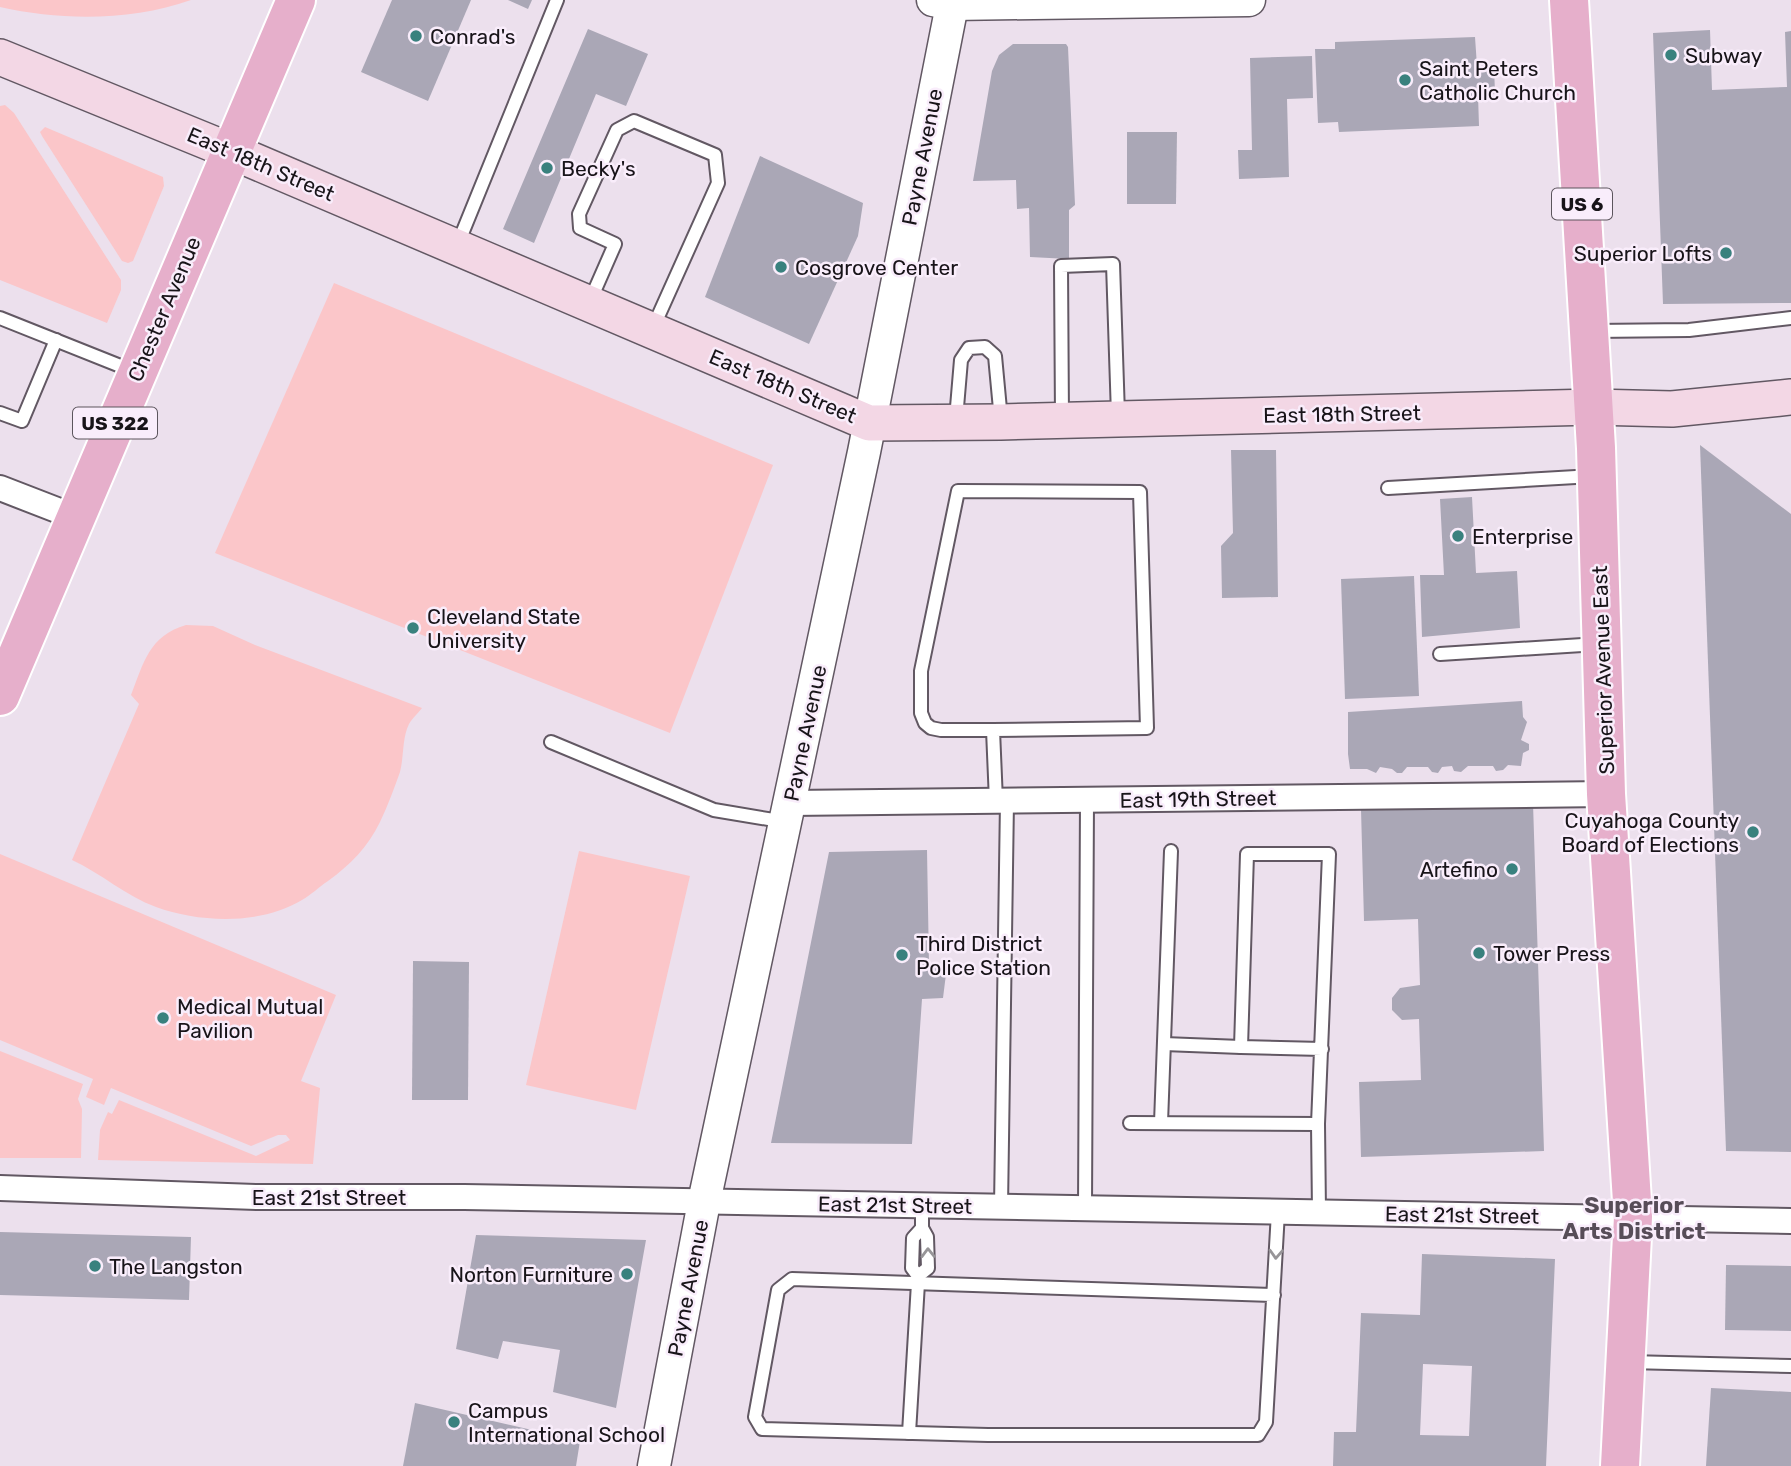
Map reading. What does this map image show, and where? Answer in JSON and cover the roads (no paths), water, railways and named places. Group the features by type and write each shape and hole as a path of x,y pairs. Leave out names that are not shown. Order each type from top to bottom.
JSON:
{"main road":[{"name":"Chester Avenue","path":"0,696 296,0"},
{"name":"Superior Avenue East","path":"1569,0 1594,407 1606,794 1633,1217 1620,1466"},
{"name":"East 18th Street","path":"0,57 233,152 869,423 1062,421 1594,407 1672,409 1791,397"}],"street":[{"path":"945,1 1249,0"},
{"name":"Payne Avenue","path":"654,1466 704,1202 869,423 945,1"},
{"path":"0,488 75,517"},
{"name":"East 19th Street","path":"788,812 1002,801 1606,794"},
{"name":"East 21st Street","path":"0,1188 257,1197 464,1197 704,1202 922,1217 1001,1207 1791,1222"}],"lane":[{"path":"457,247 557,0"},
{"path":"589,304 615,244 580,228 579,214 617,130 634,121 715,155 718,183 652,330"},
{"path":"1062,421 1061,266 1113,264 1118,419"},
{"path":"0,318 137,373"},
{"path":"1589,331 1689,330 1791,318"},
{"path":"0,412 22,421 56,340"},
{"path":"956,422 961,360 969,348 985,347 995,356 1001,422"},
{"path":"1388,488 1596,475"},
{"path":"958,491 1140,492 1147,728 993,730 931,728 925,723 921,713 921,671 958,491"},
{"path":"1440,654 1602,643"},
{"path":"993,730 1002,801 1001,1207"},
{"path":"551,742 714,810 788,812"},
{"path":"1084,1208 1087,800"},
{"path":"1161,1124 1171,851"},
{"path":"1241,1047 1247,854 1329,854 1318,1124 1320,1212"},
{"path":"1164,1044 1322,1049"},
{"path":"1130,1124 1318,1124"},
{"path":"1274,1295 918,1280 792,1279 778,1290 755,1417 762,1429 909,1433 1258,1435 1266,1422 1274,1295 1278,1212"},
{"path":"909,1433 918,1280 912,1268 913,1238 922,1217"},
{"path":"1626,1362 1791,1366"}],"place":[{"name":"Conrad's","path":"416,36"},
{"name":"Subway","path":"1671,55"},
{"name":"Saint Peters Catholic Church","path":"1405,80"},
{"name":"Becky's","path":"547,168"},
{"name":"Superior Lofts","path":"1726,253"},
{"name":"Cosgrove Center","path":"781,267"},
{"name":"Enterprise","path":"1458,536"},
{"name":"Cleveland State University","path":"413,628"},
{"name":"Cuyahoga County Board of Elections","path":"1753,832"},
{"name":"Artefino","path":"1512,869"},
{"name":"Tower Press","path":"1479,953"},
{"name":"Third District Police Station","path":"902,955"},
{"name":"Medical Mutual Pavilion","path":"163,1018"},
{"name":"The Langston","path":"95,1266"},
{"name":"Norton Furniture","path":"627,1274"},
{"name":"Campus International School","path":"454,1422"}],"district":[{"name":"Superior Arts District","path":"1634,1218"}]}
